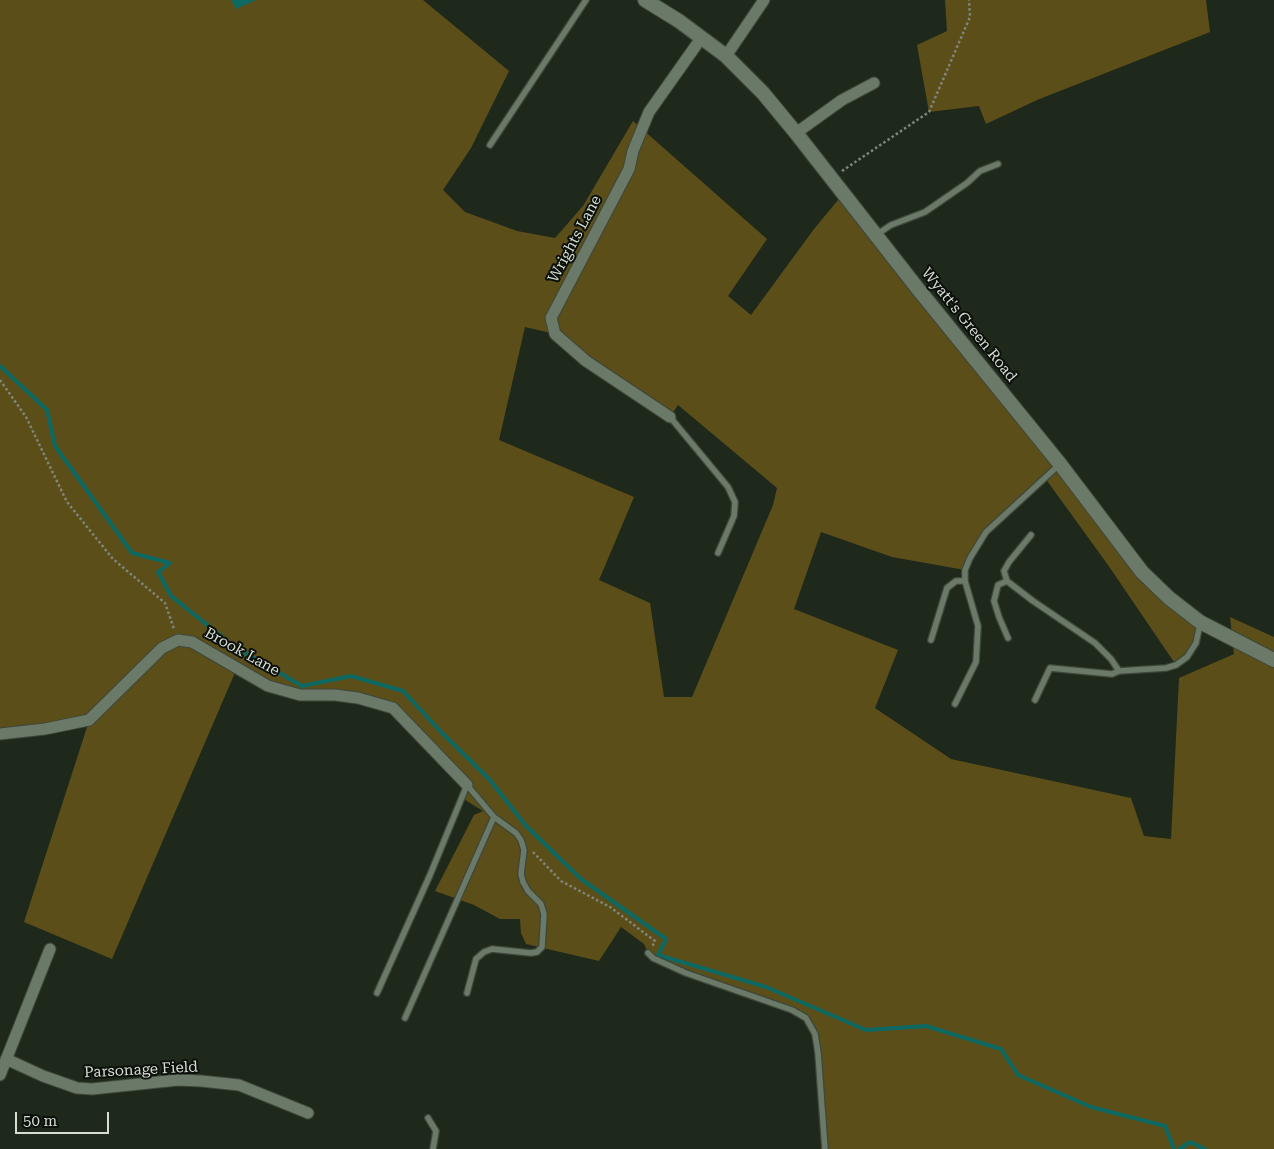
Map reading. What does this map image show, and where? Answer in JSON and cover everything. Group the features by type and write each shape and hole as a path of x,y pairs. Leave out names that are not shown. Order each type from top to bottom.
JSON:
{"street":[{"name":"Wyatt's Green Road","path":"645,0 702,37 726,56 763,93 1060,464 1142,572 1169,598 1200,622 1274,660"},
{"path":"726,56 764,0"},
{"name":"Wrights Lane","path":"670,417 586,361 555,334 551,318 629,169 633,151 649,112 702,37"},
{"path":"796,133 842,100 874,83"},
{"path":"0,734 45,729 89,720 162,648 178,640"},
{"name":"Brook Lane","path":"178,640 192,642 268,686 300,695 334,695 358,698 393,708 467,785"},
{"path":"0,1075 50,949"},
{"name":"Parsonage Field","path":"6,1059 43,1076 78,1088 92,1089 178,1080 200,1080 239,1085 308,1113"}],"lane":[{"path":"490,145 586,0"},
{"path":"876,235 891,226 925,212 967,184 980,171 998,164"},
{"path":"670,417 728,487 736,502 734,516 718,553"},
{"path":"956,704 976,662 978,626 965,580 965,570 970,558 986,532 1060,464"},
{"path":"1031,535 1004,571 1007,581 1095,643 1111,658 1119,671"},
{"path":"931,640 947,588 956,581 965,580"},
{"path":"1007,581 998,586 994,601 1008,638"},
{"path":"1035,700 1050,668 1112,674 1119,671 1166,668 1176,665 1187,657 1196,643 1200,622"},
{"path":"377,993 430,875 467,785 494,817 510,828 521,840 524,850 521,874 523,882 543,909 542,947 538,952 492,949 484,952 476,959 467,993"},
{"path":"406,1018 494,817"},
{"path":"648,953 653,958 686,973 792,1010 806,1018 815,1034 818,1052 825,1149"},
{"path":"428,1118 436,1131 433,1149"}],"path":[{"path":"832,180 839,172 929,112 970,18 969,0"},
{"path":"0,380 26,417 67,502 113,559 165,603 178,640"},
{"path":"521,840 561,881 610,907 655,941 648,953"}],"shaded area":[{"path":"0,0 423,0 509,71 471,148 443,190 465,212 517,231 555,238 583,206 633,121 767,239 728,296 751,315 814,229 843,194 1118,540 1200,622 1196,643 1176,665 1108,565 1045,478 986,532 965,570 892,557 821,532 794,609 898,650 875,708 951,759 1131,798 1144,836 1171,839 1179,678 1234,654 1230,617 1274,637 1274,1149 825,1149 815,1034 806,1018 686,973 648,953 644,944 621,927 599,961 526,944 521,933 520,919 500,919 474,905 435,891 474,815 483,811 462,798 466,785 393,708 300,695 237,668 112,959 24,922 89,721 0,734","holes":["525,327 555,334 670,417 678,405 777,488 773,505 692,697 664,697 650,603 599,580 634,497 499,440"]},
{"path":"945,0 1206,0 1210,32 1037,100 986,124 979,106 929,112 917,45 947,31"}],"water":[{"path":"231,0 256,0 236,9"}],"waterway":[{"path":"0,366 47,410 55,446 132,553 170,563 158,572 171,596 235,647 302,686 351,676 403,691 489,779 526,826 581,879 666,939 658,955 766,987 866,1030 926,1026 1001,1049 1018,1075 1091,1107 1165,1126 1174,1149"},
{"path":"1179,1149 1190,1142 1205,1149"}]}
